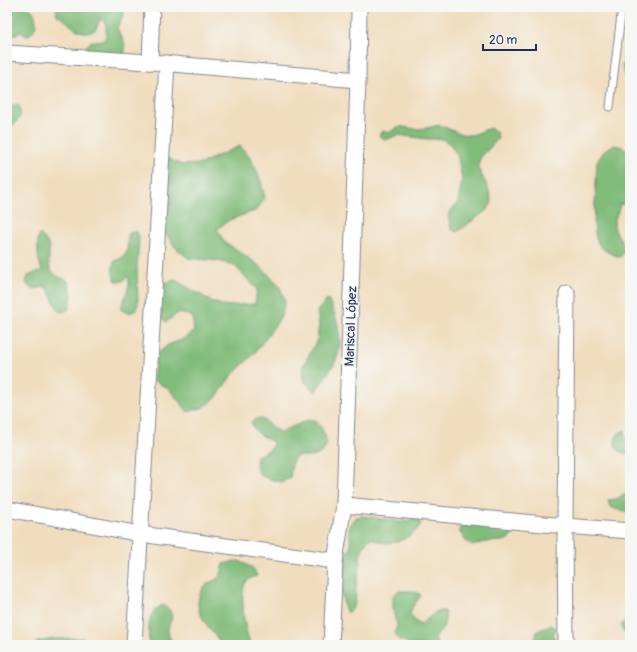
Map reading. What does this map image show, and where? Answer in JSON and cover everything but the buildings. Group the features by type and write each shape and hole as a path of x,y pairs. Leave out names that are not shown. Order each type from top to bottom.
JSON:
{"street":[{"path":"150,62 152,7"},
{"name":"Mariscal López","path":"331,645 335,561 344,505 359,7"},
{"path":"7,53 167,63 358,80"},
{"path":"134,645 167,63"},
{"path":"566,645 565,526 567,293"},
{"path":"344,505 630,531"},
{"path":"7,510 140,534 335,561"}],"lane":[{"path":"610,106 622,7"}],"green space":[{"path":"7,7 26,7 32,10 36,24 31,33 27,36 21,32 7,37"},
{"path":"57,7 124,7 124,14 117,27 125,46 124,55 89,53 86,47 91,41 99,41 106,38 106,24 101,18 95,30 89,32 79,31 57,15"},
{"path":"630,48 630,78 627,79 623,73 622,65"},
{"path":"18,104 20,109 19,119 7,129 7,107"},
{"path":"439,125 467,135 490,128 497,132 498,139 481,157 478,164 480,172 488,188 492,203 488,209 457,232 451,229 448,214 458,202 462,180 458,157 449,143 442,139 427,139 398,135 385,140 379,136 382,131 389,133 399,127 420,129"},
{"path":"614,145 622,147 630,152 630,205 620,204 614,222 616,232 624,248 624,252 620,257 608,252 600,246 596,238 594,225 597,161 606,149"},
{"path":"240,146 257,170 265,198 257,210 229,220 217,229 224,242 261,267 280,287 285,301 281,317 254,354 232,375 215,399 202,408 188,412 169,389 153,380 157,354 168,345 181,340 194,332 192,316 178,313 166,322 155,312 160,284 175,280 211,301 224,306 255,304 257,289 235,266 219,261 188,258 175,247 166,234 157,217 168,158 181,165 200,164"},
{"path":"137,231 139,238 137,268 138,304 135,311 128,313 121,310 129,285 128,276 123,281 116,281 113,274 113,267 114,261 120,259 126,253 129,233"},
{"path":"39,234 48,244 50,269 54,274 68,281 71,303 68,310 60,312 46,287 31,289 26,283 28,276 42,270 38,252"},
{"path":"328,299 334,312 340,334 340,349 334,364 315,392 305,382 302,368 317,340 319,325 317,311"},
{"path":"258,418 265,420 280,432 308,420 315,420 322,429 326,440 326,445 321,453 313,457 296,456 292,462 290,478 282,482 265,478 258,472 256,463 257,456 271,449 273,442 262,436 255,429 251,422"},
{"path":"625,430 625,437 630,443 630,455 619,451 615,445 617,436 620,432"},
{"path":"630,492 630,511 624,512 610,507 608,500 616,499"},
{"path":"363,516 401,522 416,518 421,524 419,528 407,538 397,542 385,543 371,538 367,542 361,554 355,602 353,608 347,613 343,602 341,587 341,566 343,557 351,548 349,527 356,517"},
{"path":"477,523 492,527 503,525 513,528 515,532 508,539 502,541 484,542 473,546 466,541 459,531 461,527"},
{"path":"239,561 253,568 257,576 246,582 243,594 245,623 251,645 222,645 202,618 198,603 205,586 219,577 224,564"},
{"path":"398,591 414,591 421,595 413,606 410,614 420,625 437,611 445,611 444,626 434,637 438,645 412,645 398,639 395,632 397,625 393,611 393,596"},
{"path":"163,605 168,608 172,614 168,634 172,644 186,642 197,645 149,645 149,627 151,617 158,608"},
{"path":"630,618 630,636 623,632 621,625"},
{"path":"551,625 557,629 553,634 557,645 534,645 537,631"},
{"path":"82,638 97,642 101,645 35,645 37,642 52,639"}]}
